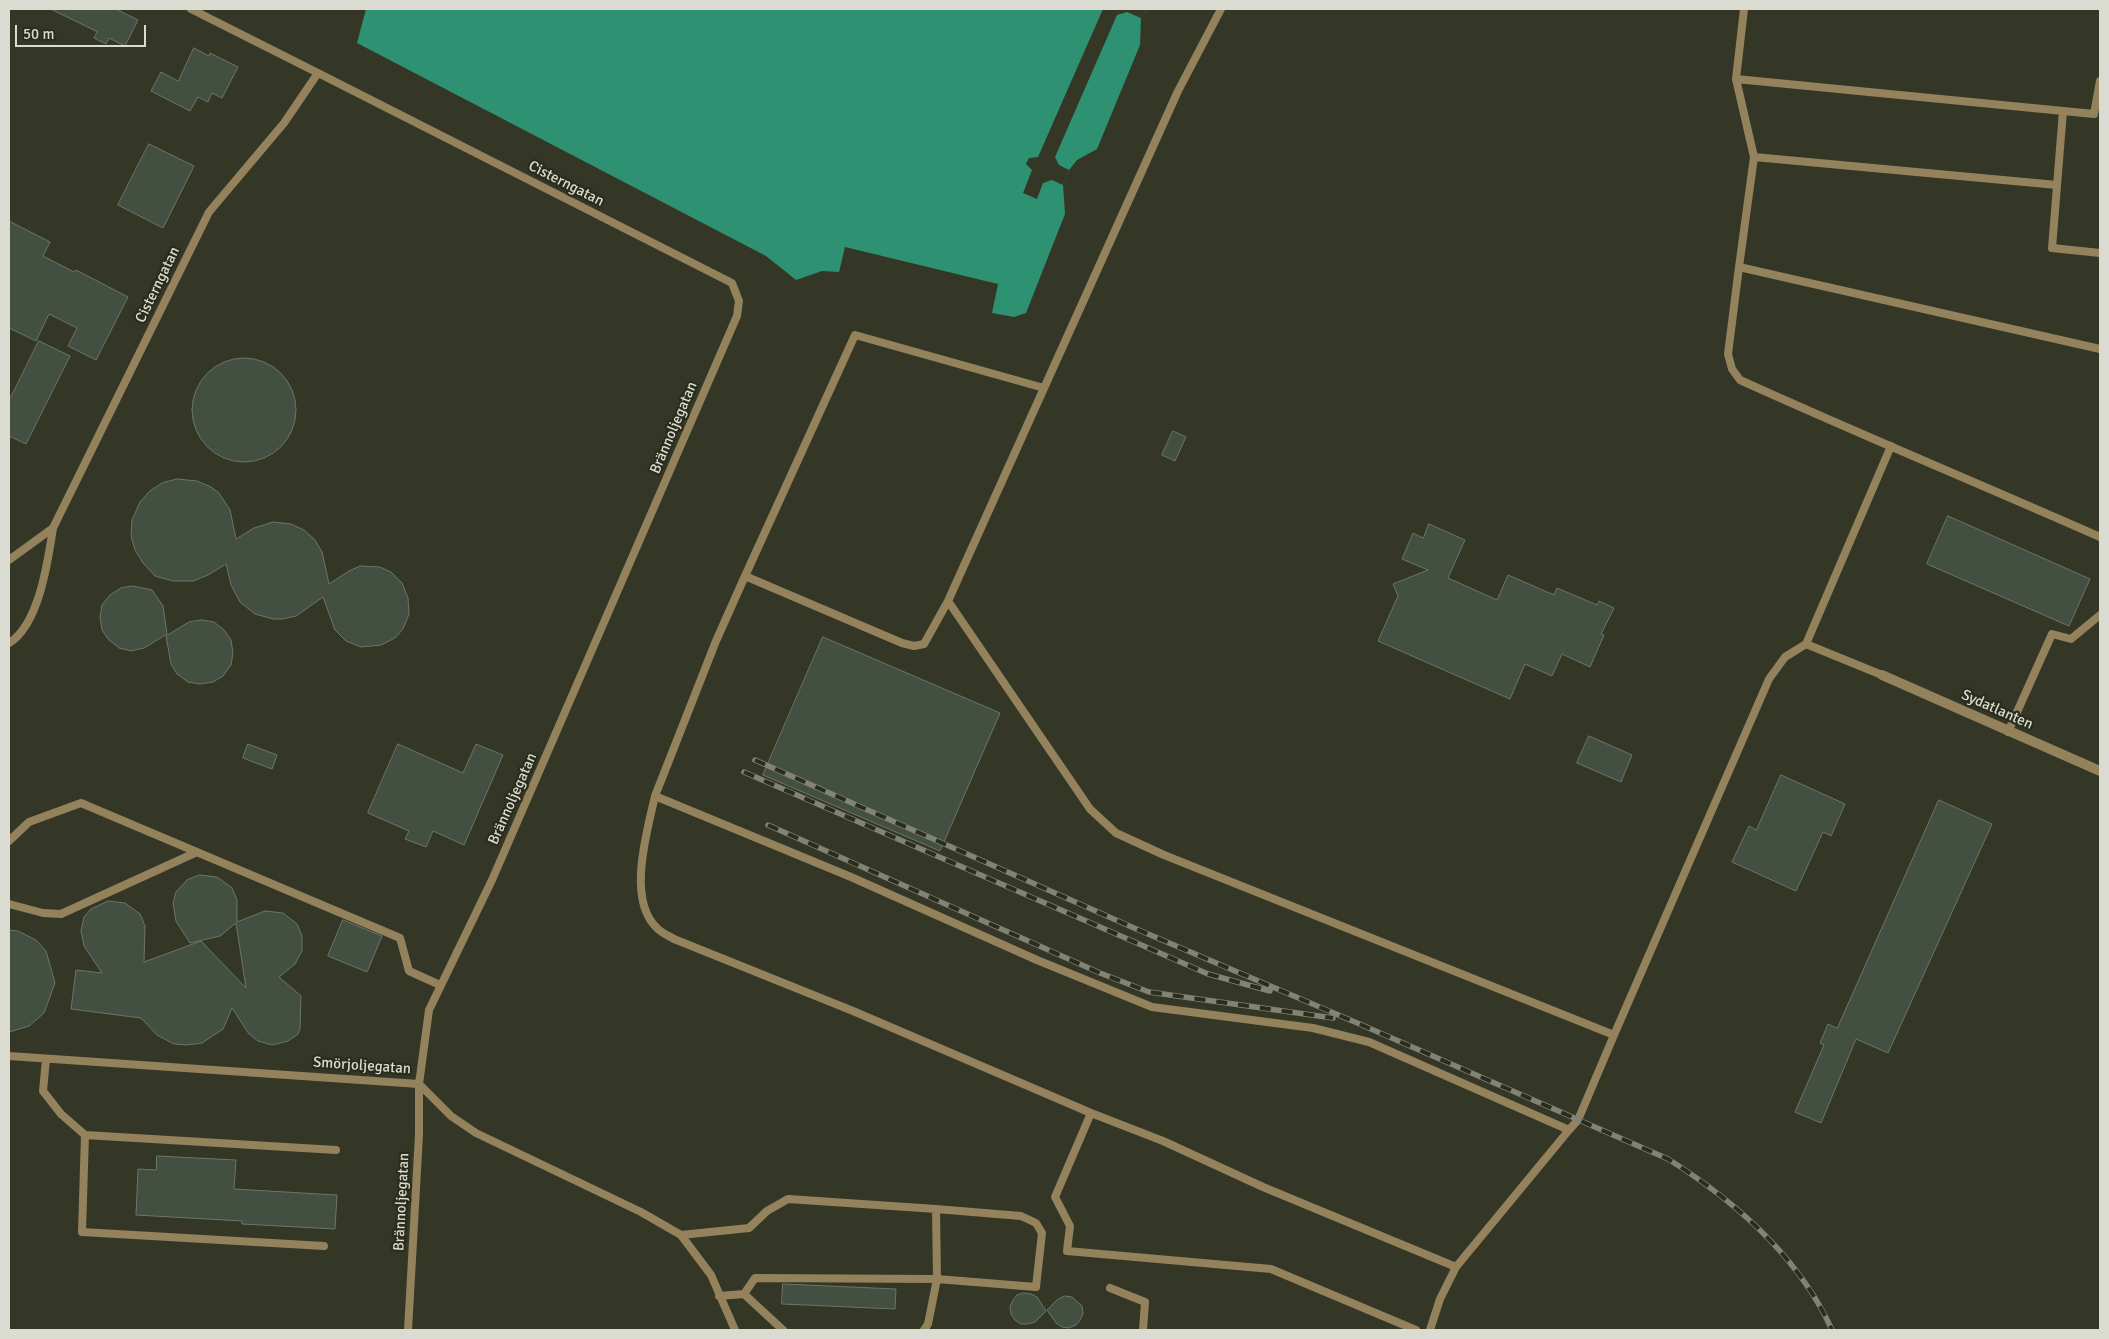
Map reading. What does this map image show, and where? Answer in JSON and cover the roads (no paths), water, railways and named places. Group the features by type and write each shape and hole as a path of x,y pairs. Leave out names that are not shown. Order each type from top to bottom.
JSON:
{"street":[{"name":"Sydatlanten","path":"1882,675 2100,771"}],"lane":[{"name":"Cisterngatan","path":"191,9 732,283 739,301"},
{"path":"745,576 902,643 914,646 924,644 948,602 1178,91 1221,9"},
{"path":"1744,9 1736,79 1754,157 1728,354 1732,369 1740,380 1843,427 2100,537"},
{"name":"Cisterngatan","path":"9,643 16,638 30,619 47,567 54,528 209,212 284,123 318,73"},
{"path":"1736,79 2094,114 2100,81"},
{"path":"2063,112 2052,248 2100,253"},
{"path":"1754,157 2057,185"},
{"path":"1739,267 2100,349"},
{"name":"Brännoljegatan","path":"408,1330 419,1135 419,1084 428,1010 492,880 561,725 737,316 739,301"},
{"path":"1044,388 855,335 716,640 655,796 644,842 639,885 648,914 658,929 674,939 853,1011 1456,1267"},
{"path":"1430,1330 1440,1299 1456,1267 1578,1120 1769,679 1785,657 1806,644 1891,446"},
{"name":"Cisterngatan","path":"9,560 54,528"},
{"path":"948,602 1090,809 1116,833 1182,863 1614,1035"},
{"path":"2008,732 2052,634 2071,639 2100,614"},
{"path":"1806,644 1882,675"},
{"path":"655,796 850,877 1037,960 1152,1007 1313,1028 1369,1042 1569,1130"},
{"path":"9,841 29,822 81,804 400,938 408,970 440,985"},
{"path":"9,904 44,913 61,914 197,852"},
{"name":"Smörjoljegatan","path":"9,1056 419,1084 451,1116 476,1133 624,1204 681,1234 711,1275 735,1330"},
{"path":"46,1059 43,1091 61,1114 85,1135 336,1150"},
{"path":"1091,1112 1055,1197 1070,1226 1067,1251 1270,1269 1416,1330"},
{"path":"85,1135 82,1232 324,1246"},
{"path":"681,1234 749,1228 767,1211 788,1199 1021,1216 1036,1223 1042,1233 1036,1287 937,1280 755,1278 744,1294"},
{"path":"924,1330 928,1324 937,1280 936,1209"},
{"path":"1110,1288 1145,1302 1143,1330"},
{"path":"719,1296 744,1294 783,1330"}],"railway":[{"path":"755,760 1134,928 1668,1159 1717,1193 1763,1233 1802,1278 1832,1330"},
{"path":"744,772 1208,974 1270,991"},
{"path":"768,825 1100,973 1149,992 1333,1018"}]}
